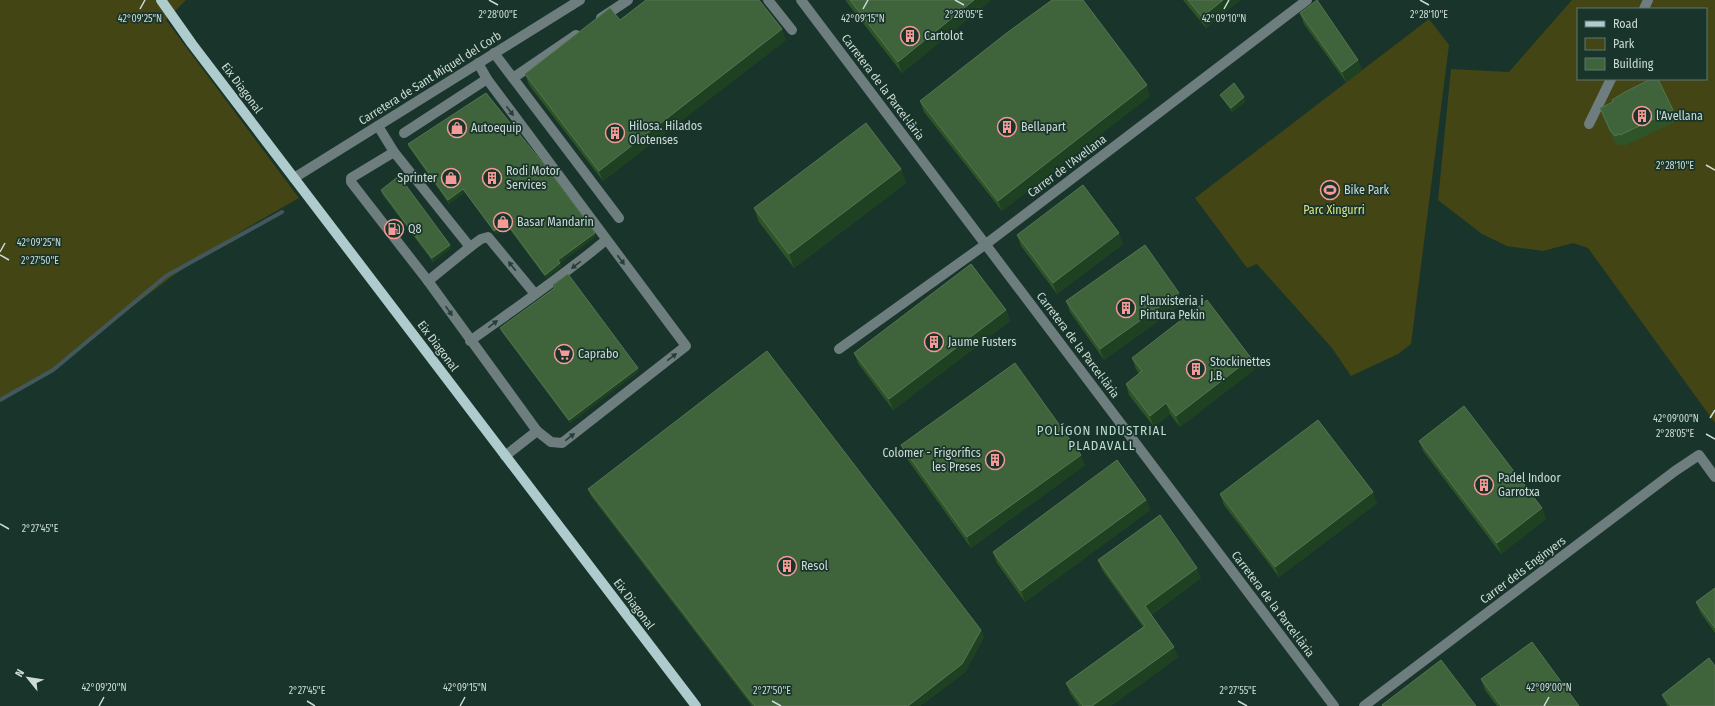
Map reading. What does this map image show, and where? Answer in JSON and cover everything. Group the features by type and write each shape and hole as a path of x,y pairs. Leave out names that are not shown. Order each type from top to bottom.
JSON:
{"main road":[{"name":"Eix Diagonal","path":"161,0 192,44 696,706"}],"street":[{"name":"Carretera de Sant Miquel del Corb","path":"294,178 580,0"},
{"path":"513,78 628,0"},
{"path":"768,0 792,30"},
{"name":"Carretera de la Parcel·lària","path":"801,0 1334,706"},
{"name":"Carrer de l'Avellana","path":"839,349 986,244 1307,0"},
{"path":"494,54 619,218"},
{"path":"394,152 351,178 351,182 428,281 470,342 537,431 551,442 562,444 686,346 486,79 478,63"},
{"path":"404,133 486,79"},
{"path":"1589,124 1611,80"},
{"path":"378,126 394,152 470,247"},
{"path":"428,281 486,236 535,294"},
{"path":"470,342 516,306 576,266 606,240"},
{"path":"506,456 537,431"},
{"name":"Carrer dels Enginyers","path":"1364,706 1675,471 1699,455 1715,477"}],"green space":[{"path":"0,0 186,0 166,20 299,198 245,229 174,275 92,337 59,366 0,401"},
{"path":"1572,0 1715,0 1715,423 1588,248 1573,243 1543,251 1507,246 1482,234 1438,200 1451,69 1509,72"},
{"name":"Parc Xingurri","path":"1429,19 1449,45 1411,344 1398,354 1351,376 1332,348 1257,264 1247,268 1195,198"}],"building":[{"name":"Hilosa. Hilados Olotenses","path":"646,0 759,0 782,29 599,171 525,74 610,8 620,20"},
{"name":"Cartolot","path":"850,0 974,0 898,62"},
{"path":"1052,0 1083,0 1147,85 998,201 920,101 1008,32"},
{"path":"1188,0 1223,0 1202,17"},
{"path":"1317,0 1358,60 1342,72 1300,13"},
{"name":"l'Avellana","path":"1649,80 1658,80 1673,110 1615,136 1610,130 1600,108 1613,102 1612,100"},
{"path":"1234,83 1244,97 1231,108 1220,95"},
{"name":"Rodi Motor Services","path":"486,93 550,172 595,233 558,260 560,263 545,275 506,222 494,231 463,189 448,200 408,144"},
{"path":"866,123 901,169 789,254 754,208"},
{"path":"399,176 450,245 432,258 381,190"},
{"path":"1083,185 1119,233 1053,283 1017,235"},
{"name":"Planxisteria i Pintura Pekin","path":"1145,245 1179,293 1100,349 1066,301"},
{"name":"Jaume Fusters","path":"971,264 1006,310 889,399 854,353"},
{"path":"568,274 638,368 569,420 500,328 555,288 553,285"},
{"name":"Stockinettes J.B.","path":"1207,300 1251,358 1176,416 1166,403 1150,416 1126,384 1142,371 1132,358"},
{"name":"Resol","path":"767,351 981,630 962,664 908,706 755,706 588,489"},
{"name":"Colomer - Frigorífics les Preses","path":"1015,363 1081,455 967,537 901,445"},
{"name":"Padel Indoor Garrotxa","path":"1464,406 1542,508 1497,543 1419,441"},
{"path":"1318,420 1373,492 1275,567 1220,494"},
{"path":"1117,460 1146,500 1021,591 993,552"},
{"path":"1160,515 1197,568 1145,606 1174,647 1092,706 1083,706 1066,683 1145,626 1098,560"},
{"path":"1715,588 1715,628 1696,602"},
{"path":"1532,642 1579,706 1501,706 1481,679"},
{"path":"1709,658 1715,666 1715,706 1671,706 1662,695"},
{"path":"1441,660 1476,706 1382,705"}],"waterway":[{"path":"0,400 53,370 166,276 282,212"}],"place":[{"name":"Cartolot","path":"910,36"},
{"name":"l'Avellana","path":"1642,116"},
{"name":"Bellapart","path":"1007,127"},
{"name":"Autoequip","path":"457,128"},
{"name":"Hilosa. Hilados Olotenses","path":"615,133"},
{"name":"Sprinter","path":"451,178"},
{"name":"Rodi Motor Services","path":"492,178"},
{"name":"Bike Park","path":"1330,190"},
{"name":"Basar Mandarin","path":"503,222"},
{"name":"Q8","path":"394,229"},
{"name":"Planxisteria i Pintura Pekin","path":"1126,308"},
{"name":"Jaume Fusters","path":"934,342"},
{"name":"Caprabo","path":"564,354"},
{"name":"Stockinettes J.B.","path":"1196,369"},
{"name":"Colomer - Frigorífics les Preses","path":"995,460"},
{"name":"Padel Indoor Garrotxa","path":"1484,485"},
{"name":"Resol","path":"787,566"}],"district":[{"name":"POLÍGON INDUSTRIAL PLADAVALL","path":"1102,438"}]}
